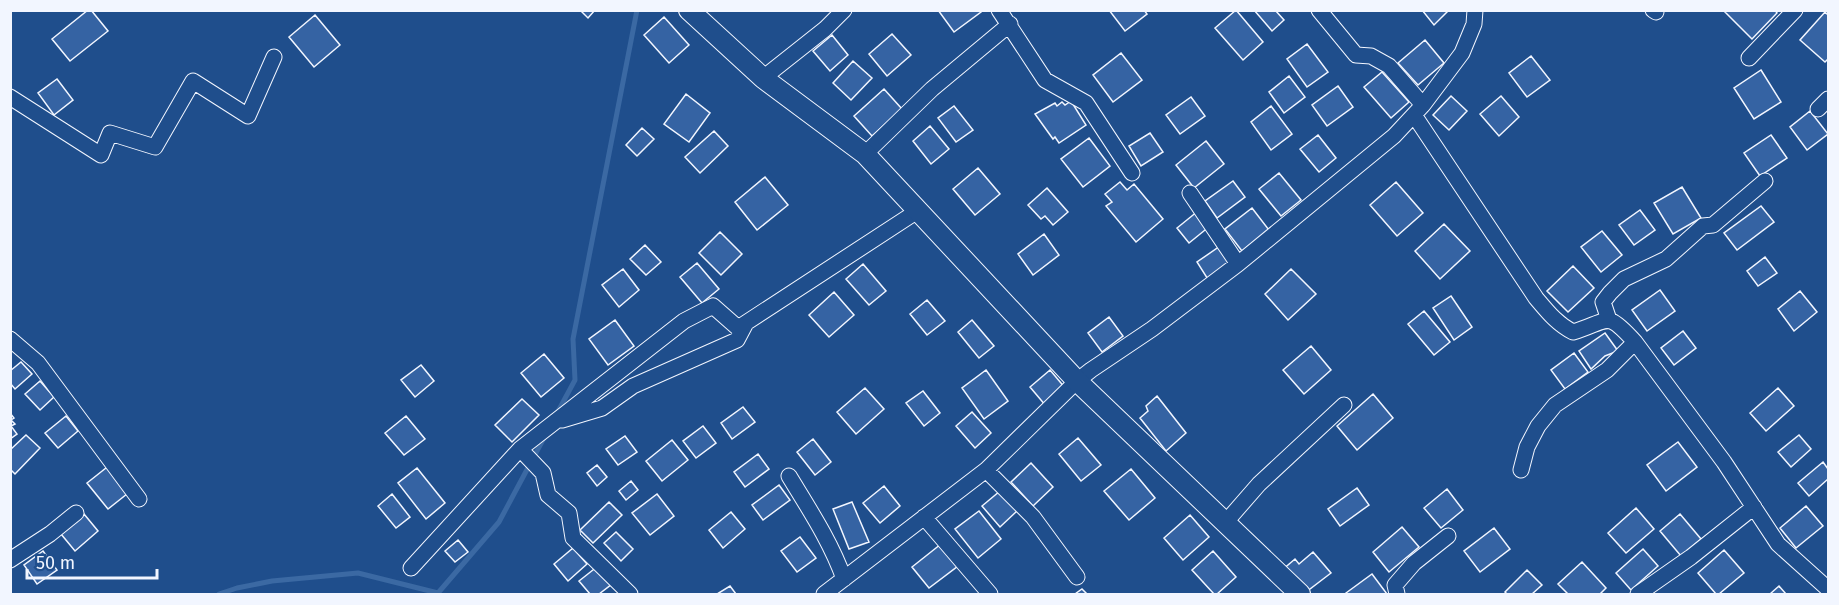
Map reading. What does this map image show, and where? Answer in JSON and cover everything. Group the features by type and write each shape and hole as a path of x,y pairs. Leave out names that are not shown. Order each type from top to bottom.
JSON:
{"street":[{"path":"689,10 763,78 865,154 1077,381 1300,594"},
{"path":"763,78 825,29 844,10"},
{"path":"999,10 1045,80 1086,104 1132,173"},
{"path":"1319,10 1356,55 1371,56 1389,66 1536,298 1550,315 1562,327 1573,332 1602,320 1609,320 1619,325 1635,342 1724,462 1778,544 1828,589"},
{"path":"824,594 986,470 1077,381 1152,329 1238,264 1394,135 1419,110 1462,53 1474,24 1474,10"},
{"path":"1749,58 1795,10"},
{"path":"865,154 932,89 1010,24"},
{"path":"10,97 101,155 110,132 155,147 193,81 248,116 274,57"},
{"path":"1609,320 1603,302 1624,279 1666,259 1703,226 1713,225 1765,181"},
{"path":"1190,193 1238,264"},
{"path":"411,568 520,449 684,321 713,306 738,328 919,210"},
{"path":"552,423 602,408 633,386 737,340 746,323"},
{"path":"10,339 38,363 139,499"},
{"path":"1521,470 1527,447 1538,426 1555,405 1606,370 1635,342"},
{"path":"1225,523 1259,484 1344,405"},
{"path":"520,449 543,473 548,495 569,513 573,538 630,594"},
{"path":"986,470 1033,517 1077,577"},
{"path":"789,476 837,559 844,579"},
{"path":"1638,594 1691,557 1754,507"},
{"path":"10,560 50,534 76,513"},
{"path":"924,517 990,594"},
{"path":"1397,594 1395,585 1414,563 1448,536"}],"building":[{"path":"91,10 108,31 70,61 52,39"},
{"path":"580,10 595,10 588,18"},
{"path":"938,10 980,10 981,12 954,32"},
{"path":"1109,10 1144,10 1147,14 1125,31"},
{"path":"1236,10 1263,42 1243,60 1215,28"},
{"path":"1254,10 1275,10 1284,20 1272,31"},
{"path":"1422,10 1449,10 1434,25"},
{"path":"1727,10 1775,10 1777,13 1752,39 1725,12"},
{"path":"1825,12 1828,15 1828,59 1825,62 1800,40"},
{"path":"315,15 340,45 314,67 289,37"},
{"path":"664,17 689,45 669,63 644,35"},
{"path":"892,34 911,55 887,76 869,54"},
{"path":"832,35 848,55 830,71 813,51"},
{"path":"1425,40 1444,63 1418,85 1398,63"},
{"path":"1307,44 1328,72 1307,87 1287,59"},
{"path":"1121,53 1142,80 1113,102 1093,75"},
{"path":"1531,56 1550,80 1527,97 1509,73"},
{"path":"853,61 872,78 851,100 833,83"},
{"path":"1761,70 1781,102 1754,119 1734,88"},
{"path":"1382,72 1409,102 1391,118 1364,87"},
{"path":"1289,76 1305,97 1284,113 1269,92"},
{"path":"57,79 73,100 54,115 38,93"},
{"path":"1338,86 1353,107 1327,126 1312,105"},
{"path":"884,89 902,109 872,136 854,116"},
{"path":"686,94 710,113 689,142 664,124"},
{"path":"1451,96 1467,111 1449,130 1433,115"},
{"path":"1501,96 1519,117 1499,136 1480,114"},
{"path":"1191,97 1205,116 1180,134 1166,115"},
{"path":"1071,101 1086,125 1059,143 1055,137 1053,139 1035,114 1055,103 1057,106 1062,102 1065,105"},
{"path":"954,106 973,130 956,142 938,118"},
{"path":"1271,106 1292,134 1271,150 1251,122"},
{"path":"1810,111 1828,134 1807,150 1790,127"},
{"path":"930,126 949,149 931,164 913,141"},
{"path":"642,128 654,139 637,156 626,145"},
{"path":"714,131 728,146 700,173 685,157"},
{"path":"1150,133 1163,152 1141,166 1129,146"},
{"path":"1318,135 1336,158 1319,172 1300,149"},
{"path":"1771,135 1787,158 1760,176 1744,153"},
{"path":"1089,138 1110,166 1083,187 1061,159"},
{"path":"1206,141 1224,164 1194,188 1176,165"},
{"path":"978,168 1000,194 975,215 953,189"},
{"path":"1279,173 1301,200 1281,216 1259,189"},
{"path":"765,177 788,205 757,230 735,202"},
{"path":"1233,181 1245,197 1217,218 1205,201"},
{"path":"1120,182 1127,190 1134,184 1163,219 1136,242 1106,206 1112,202 1105,194"},
{"path":"1396,182 1423,213 1397,236 1370,205"},
{"path":"1682,187 1701,218 1673,234 1654,203"},
{"path":"1047,188 1068,212 1053,225 1045,216 1041,219 1028,205"},
{"path":"1761,206 1774,222 1737,250 1724,233"},
{"path":"1252,208 1269,230 1242,251 1225,229"},
{"path":"1640,210 1655,230 1634,245 1619,225"},
{"path":"1198,211 1210,226 1189,243 1177,228"},
{"path":"1444,224 1470,251 1440,279 1415,251"},
{"path":"1602,231 1622,255 1601,272 1581,247"},
{"path":"720,232 742,254 721,275 699,253"},
{"path":"1044,234 1059,255 1033,275 1018,254"},
{"path":"1223,244 1236,262 1209,281 1197,262"},
{"path":"645,245 661,262 646,275 630,259"},
{"path":"1765,257 1777,273 1758,286 1747,271"},
{"path":"697,263 719,289 702,303 680,277"},
{"path":"863,264 886,291 869,305 846,279"},
{"path":"1573,266 1594,288 1568,312 1547,291"},
{"path":"623,269 639,290 619,307 602,285"},
{"path":"1291,269 1316,294 1288,320 1265,294"},
{"path":"1660,290 1675,311 1647,331 1632,310"},
{"path":"1800,291 1817,312 1794,331 1778,309"},
{"path":"834,292 854,315 829,337 809,315"},
{"path":"1451,296 1472,327 1454,340 1433,308"},
{"path":"927,300 945,321 927,335 910,314"},
{"path":"1424,311 1450,342 1434,355 1408,324"},
{"path":"1109,317 1123,336 1102,352 1088,333"},
{"path":"615,320 634,346 608,365 589,339"},
{"path":"972,320 994,346 979,358 958,332"},
{"path":"1683,331 1696,348 1674,365 1661,348"},
{"path":"1605,333 1618,351 1605,356 1591,369 1579,351"},
{"path":"1311,346 1331,370 1304,394 1283,370"},
{"path":"1574,353 1588,372 1565,389 1551,370"},
{"path":"544,354 564,378 541,397 521,373"},
{"path":"21,362 32,374 15,389 10,383 10,371"},
{"path":"421,365 434,381 415,397 401,380"},
{"path":"986,370 1008,401 984,419 962,388"},
{"path":"1050,370 1066,389 1046,406 1030,387"},
{"path":"40,381 54,397 40,410 25,394"},
{"path":"865,388 884,409 856,434 837,412"},
{"path":"1778,388 1794,406 1766,431 1750,413"},
{"path":"923,391 940,413 924,426 906,403"},
{"path":"1373,394 1393,418 1357,450 1337,426"},
{"path":"1157,396 1186,433 1166,451 1140,418 1148,411 1146,406"},
{"path":"522,399 539,415 512,442 495,425"},
{"path":"743,407 755,422 732,439 721,423"},
{"path":"972,412 991,433 975,448 956,426"},
{"path":"10,413 14,418 11,420 15,424 11,426 17,434 10,439"},
{"path":"66,416 78,431 58,448 45,433"},
{"path":"406,416 425,439 404,455 385,433"},
{"path":"703,426 716,443 696,458 683,441"},
{"path":"26,435 40,448 15,474 10,469 10,450"},
{"path":"1799,435 1811,449 1791,467 1778,452"},
{"path":"625,436 637,452 618,465 606,449"},
{"path":"1078,438 1101,465 1081,481 1059,454"},
{"path":"813,439 831,462 815,475 797,452"},
{"path":"672,440 688,460 662,481 646,461"},
{"path":"1678,442 1697,467 1666,491 1647,465"},
{"path":"758,454 769,469 745,487 734,472"},
{"path":"1823,462 1828,469 1828,479 1809,496 1798,483"},
{"path":"1031,463 1053,487 1033,506 1011,482"},
{"path":"111,464 132,490 108,509 87,483"},
{"path":"597,465 607,477 597,486 587,473"},
{"path":"417,468 445,503 426,519 398,483"},
{"path":"1131,469 1155,498 1129,520 1104,491"},
{"path":"631,481 638,490 626,500 619,491"},
{"path":"779,485 790,500 763,520 752,505"},
{"path":"884,486 900,506 880,523 863,503"},
{"path":"1357,488 1369,505 1340,526 1328,509"},
{"path":"1447,489 1463,510 1441,528 1424,508"},
{"path":"1000,491 1017,511 1000,527 982,506"},
{"path":"392,494 410,517 396,528 378,506"},
{"path":"657,494 674,516 650,535 632,513"},
{"path":"609,502 622,515 593,543 580,530"},
{"path":"852,502 869,542 849,549 833,509"},
{"path":"1806,506 1823,526 1796,548 1780,528"},
{"path":"1636,508 1654,529 1626,553 1608,533"},
{"path":"979,511 1001,539 978,558 955,529"},
{"path":"731,512 745,529 723,548 709,530"},
{"path":"84,514 98,531 75,551 61,534"},
{"path":"1680,514 1701,539 1681,556 1660,531"},
{"path":"1190,515 1209,537 1183,560 1164,538"},
{"path":"1402,527 1419,547 1389,572 1373,552"},
{"path":"1494,528 1510,549 1480,572 1464,551"},
{"path":"616,532 633,549 621,561 604,543"},
{"path":"800,537 816,558 797,572 781,551"},
{"path":"458,540 468,552 455,562 445,551"},
{"path":"941,544 958,566 929,588 912,567"},
{"path":"573,548 587,564 568,581 554,564"},
{"path":"1643,549 1658,566 1631,590 1616,573"},
{"path":"1724,550 1744,573 1719,594 1716,594 1698,573"},
{"path":"43,551 57,570 37,584 24,565"},
{"path":"1213,551 1236,577 1217,594 1214,594 1192,570"},
{"path":"1313,552 1331,573 1306,592 1281,571 1295,559 1299,564"},
{"path":"1582,562 1606,588 1600,594 1568,594 1558,584"},
{"path":"598,566 612,584 599,594 590,594 579,581"},
{"path":"1527,570 1542,585 1532,594 1507,594 1505,592"},
{"path":"1372,574 1387,594 1346,593"},
{"path":"730,586 736,594 717,594"},
{"path":"1779,586 1786,594 1770,594"},
{"path":"1082,589 1087,594 1075,594"}],"waterway":[{"path":"556,415 575,380 573,339 637,10"},
{"path":"219,594 272,581 358,573 438,593 499,522 545,436"}]}
